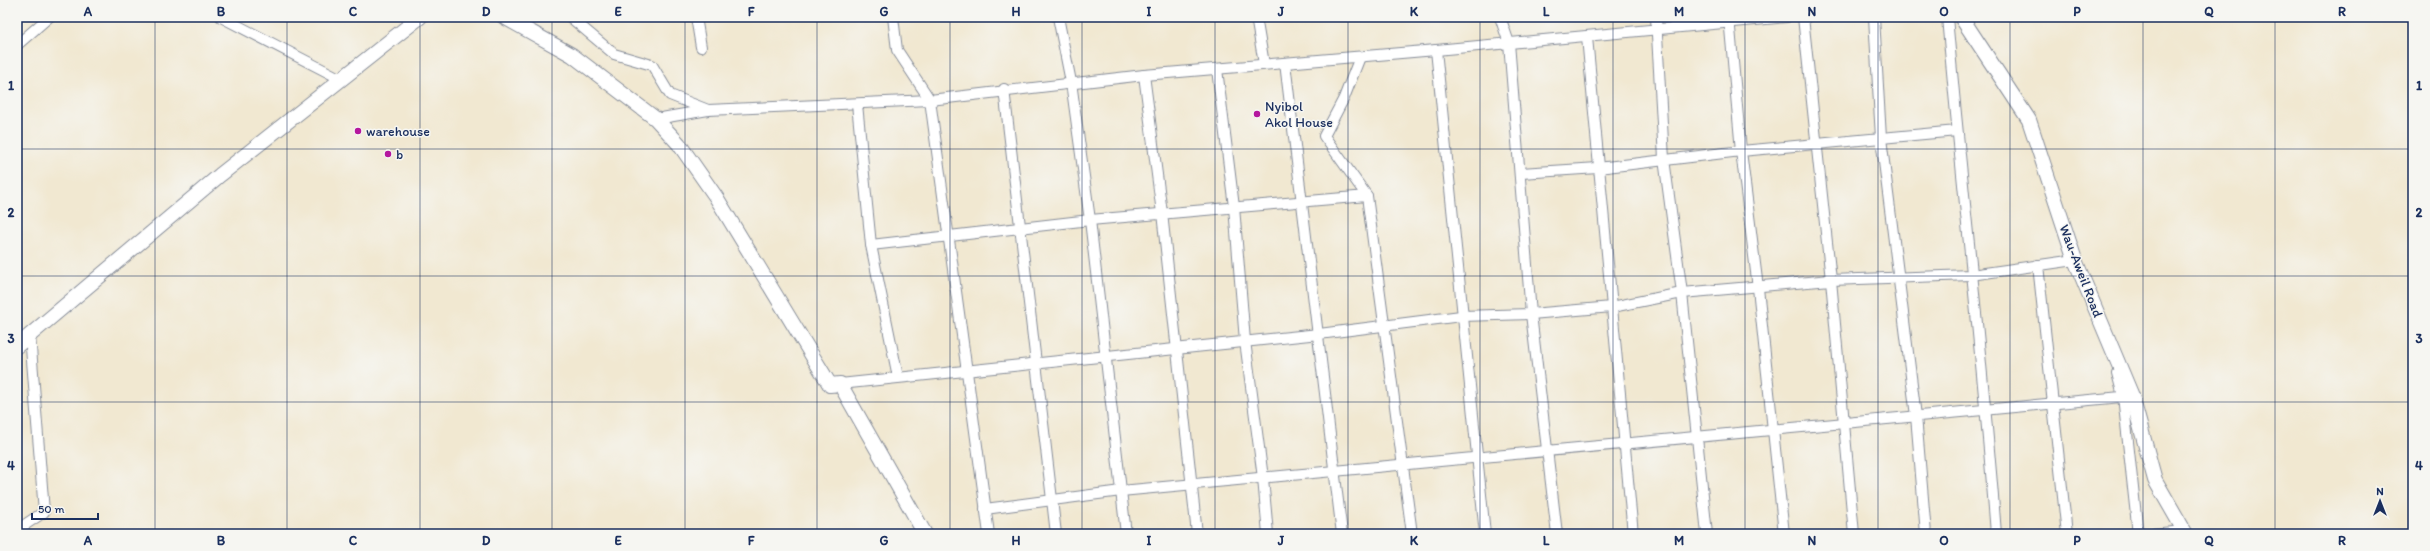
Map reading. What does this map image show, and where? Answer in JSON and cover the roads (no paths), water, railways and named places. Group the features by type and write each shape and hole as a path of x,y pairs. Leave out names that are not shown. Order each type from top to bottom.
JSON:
{"street":[{"path":"17,45 49,17"},
{"path":"221,17 341,79"},
{"path":"17,346 220,175 420,17"},
{"path":"504,17 572,55 656,119 679,144 716,197 830,385 965,369 1318,334 1461,316 1531,314 1612,307 1682,294 1831,280 1971,275 2075,260"},
{"path":"570,17 614,54 652,65 670,95 708,110"},
{"path":"696,17 702,47"},
{"path":"893,17 897,50 930,100 965,369 989,534"},
{"path":"1058,17 1071,82 1090,220 1126,534"},
{"path":"1256,17 1264,64"},
{"path":"1500,17 1509,43 1521,173 1531,314 1558,534"},
{"path":"1656,17 1664,160 1682,294 1707,534"},
{"path":"656,119 708,110 930,100 1071,82 1657,30 1730,20 1787,17"},
{"path":"1803,17 1831,280 1854,534"},
{"path":"1874,17 1881,138 1916,416 1926,534"},
{"path":"1947,17 1971,275 1986,409 1996,534"},
{"name":"Wau-Aweil Road","path":"1961,17 2030,120 2075,260 2110,344 2155,480 2185,532"},
{"path":"1730,20 1741,151 1774,430 1784,534"},
{"path":"1587,36 1633,534"},
{"path":"1436,50 1461,316 1478,457 1485,534"},
{"path":"1360,57 1344,98 1324,136 1367,196 1383,325 1404,464 1412,534"},
{"path":"1285,63 1342,534"},
{"path":"1217,69 1234,207 1245,341 1263,478 1268,534"},
{"path":"1144,75 1162,213 1197,534"},
{"path":"1004,90 1056,534"},
{"path":"857,104 871,245 898,377"},
{"path":"1521,173 1598,168 1741,151 1957,131"},
{"path":"871,245 1021,226 1367,196"},
{"path":"2038,265 2067,534"},
{"path":"17,530 44,512 30,335"},
{"path":"840,384 925,534"},
{"path":"985,509 1051,499 1121,491 2127,396 2138,534"},
{"path":"2152,534 2185,532"}],"place":[{"name":"Nyibol Akol House","path":"1257,114"},
{"name":"warehouse","path":"358,131"},
{"name":"b","path":"388,154"}]}
